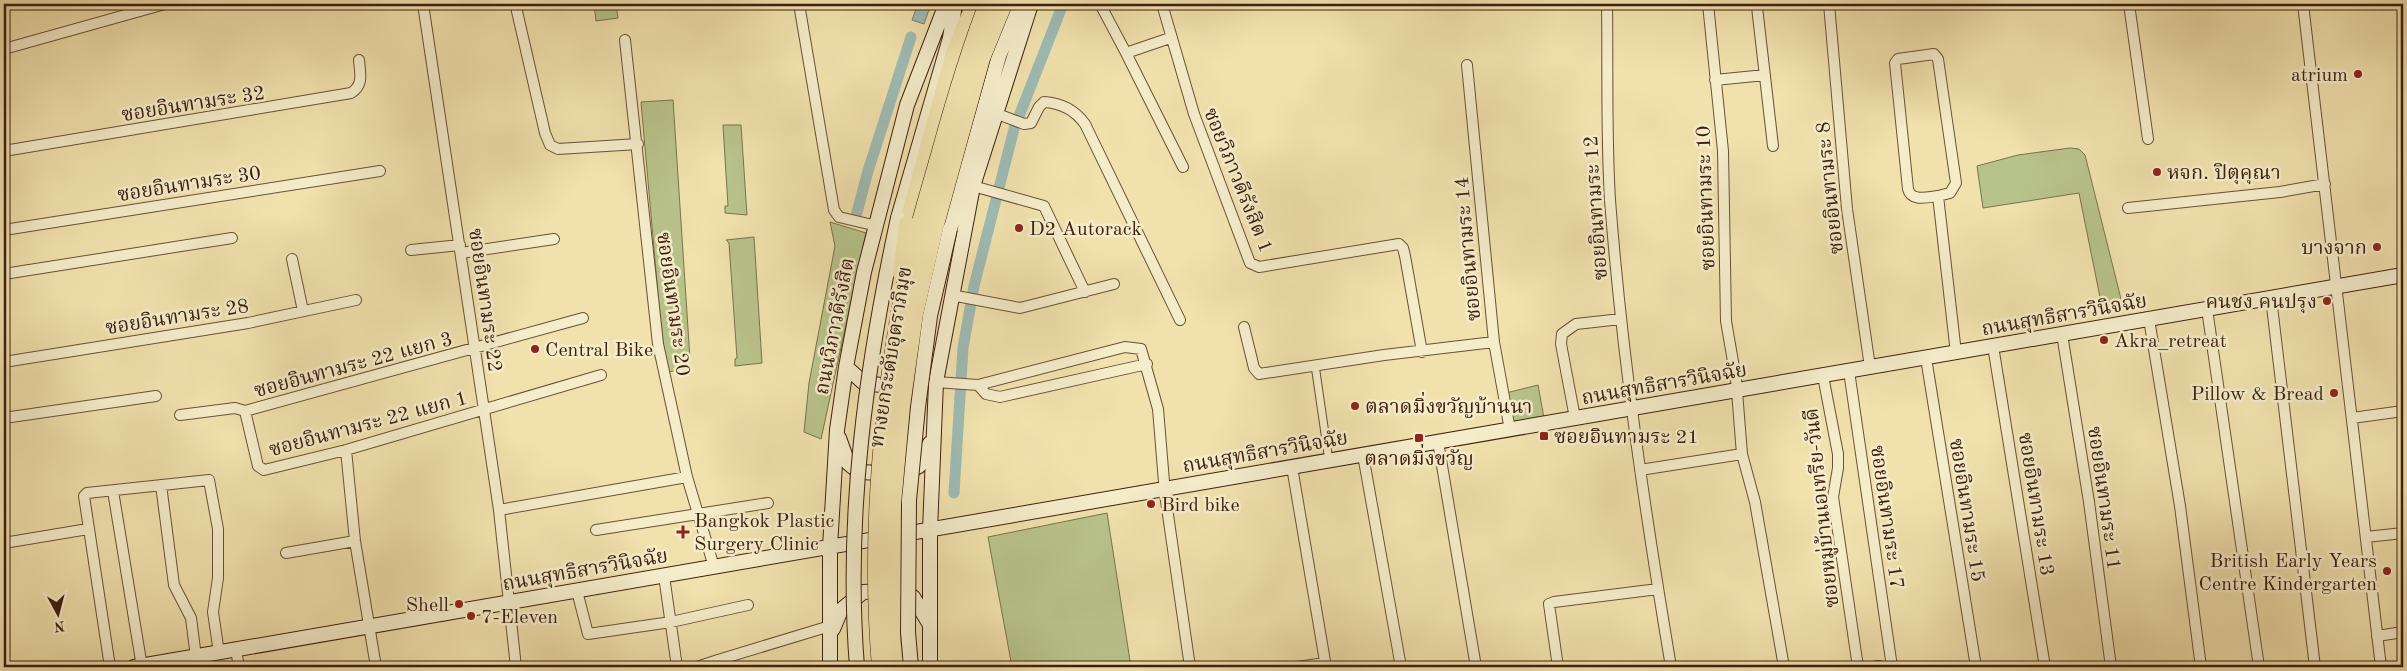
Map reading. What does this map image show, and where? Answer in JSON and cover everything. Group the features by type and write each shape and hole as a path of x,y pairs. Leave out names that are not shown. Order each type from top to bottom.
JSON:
{"highway":[{"path":"876,667 873,501 882,404 897,310 902,221 954,52 974,4"},
{"name":"ทางยกระดับอุตราภิมุข","path":"881,667 877,505 886,406 900,312 920,224 966,61 988,4"},
{"path":"892,667 888,634 888,501 896,404 911,312 931,225 978,55 999,4"},
{"name":"ทางยกระดับอุตราภิมุข","path":"892,667 892,504 901,406 914,314 934,228 981,58 1003,4"}],"main road":[{"name":"ถนนวิภาวดีรังสิต","path":"830,667 830,547 837,430 846,367 864,272 907,105 946,4"},
{"path":"856,667 854,636 856,495 864,404 877,316 950,38 955,4"},
{"path":"911,667 908,632 909,500 918,407 930,316 950,230 999,56 1020,4"},
{"path":"930,667 932,438 937,379 958,296 973,186 1031,4"},
{"name":"ถนนสุทธิสารวินิจฉัย","path":"139,667 2403,275"},
{"path":"846,367 864,382 917,390 924,388 937,379"},
{"path":"837,430 848,463 859,472 905,474 919,466 932,438"},
{"path":"830,631 841,610 863,592 898,590 913,597 929,624"}],"street":[{"path":"4,49 134,8 165,4"},
{"name":"ซอยอินทามระ 22","path":"423,4 499,510 516,667"},
{"path":"798,4 834,210 839,218 877,226"},
{"path":"1100,4 1183,167"},
{"name":"ซอยวิภาวดีรังสิต 1","path":"1162,4 1170,38 1194,114 1250,263 1259,267 1399,244 1403,248 1405,256 1422,352"},
{"name":"ซอยอินทามระ 12","path":"1607,4 1606,124 1610,200 1629,397 1632,408"},
{"name":"ซอยอินทามระ 10","path":"1708,4 1723,151 1726,321 1737,390 1742,454 1755,502 1784,667"},
{"name":"ซอยอินทามระ 8","path":"1829,4 1847,210 1870,367"},
{"path":"2129,4 2148,139"},
{"path":"2303,4 2326,184 2381,667"},
{"path":"516,7 545,132 550,145 558,149 638,144"},
{"path":"1757,7 1773,146"},
{"path":"1126,53 1170,38"},
{"name":"ซอยอินทามระ 20","path":"625,40 638,144 658,344 687,477 714,567"},
{"path":"1934,54 1938,59 1956,183 1950,193 1938,196 1914,197 1909,194 1895,64 1898,59 1934,54"},
{"name":"ซอยอินทามระ 32","path":"4,151 351,93 358,89 361,80 360,60"},
{"name":"ซอยอินทามระ 14","path":"1467,65 1494,342 1510,430"},
{"path":"1715,80 1765,75"},
{"path":"995,113 1024,124 1034,120 1039,107 1044,102 1068,108 1077,114 1085,124 1180,320"},
{"name":"ซอยอินทามระ 30","path":"4,230 380,171"},
{"path":"2128,208 2280,192 2326,184"},
{"path":"973,186 1044,206 1085,292"},
{"path":"1938,196 1956,352"},
{"path":"4,274 232,238"},
{"path":"411,250 461,249 554,239"},
{"path":"292,259 303,311"},
{"path":"958,296 1020,308 1114,284"},
{"path":"2270,298 2314,667"},
{"name":"ซอยอินทามระ 28","path":"4,362 248,323 356,300"},
{"path":"2207,309 2259,667"},
{"name":"ซอยอินทามระ 22 แยก 3","path":"180,415 235,408 245,411 583,318"},
{"path":"1575,418 1562,344 1562,334 1576,324 1621,319"},
{"path":"2150,319 2180,506 2201,667"},
{"path":"1244,327 1256,373 1262,374 1384,355 1494,342"},
{"name":"ซอยอินทามระ 11","path":"2062,334 2089,502 2111,667"},
{"name":"ซอยอินทามระ 13","path":"1993,346 2045,667"},
{"path":"937,379 978,385 1125,347 1141,349 1147,364 1158,409 1165,488 1190,667"},
{"name":"ซอยอินทามระ 15","path":"1926,358 1976,667"},
{"path":"978,385 986,394 1000,397 1147,364"},
{"path":"1315,365 1330,461"},
{"name":"ซอยอินทามระ 17","path":"1849,371 1892,667"},
{"name":"ซอยอินทามระ 22 แยก 1","path":"245,411 258,466 261,469 346,450 601,375"},
{"name":"ซอยหมู่บ้านเอเทรีย-วันดี","path":"1823,376 1838,454 1834,497 1858,667"},
{"path":"4,418 156,396"},
{"path":"1632,408 1671,667"},
{"path":"2352,418 2403,411"},
{"path":"1438,442 1476,667"},
{"path":"346,450 355,541 376,667"},
{"path":"1640,470 1742,454"},
{"path":"1363,455 1401,667"},
{"path":"1292,467 1325,665 1297,667"},
{"path":"499,510 687,477"},
{"path":"110,667 88,529 85,494 114,490 208,479 210,481 218,529 218,578 213,612 219,653"},
{"path":"161,485 174,585 191,618 196,656"},
{"path":"114,490 139,667"},
{"path":"596,530 768,503"},
{"path":"4,543 88,529"},
{"path":"2366,537 2403,533"},
{"path":"286,553 355,541"},
{"path":"664,576 677,667"},
{"path":"1558,667 1549,604 1658,589"},
{"path":"576,591 588,634 671,622 748,605"},
{"path":"697,667 719,664 830,631"},
{"path":"2377,636 2403,632"},
{"path":"236,650 239,667"}],"green space":[{"path":"594,4 616,4 618,18 596,21"},
{"path":"673,100 690,359 684,369 669,372 662,339 641,102"},
{"path":"723,125 741,125 747,215 725,213 725,206 728,206"},
{"path":"2070,148 2079,149 2085,155 2123,307 2103,312 2079,193 1983,208 1977,166 2018,155"},
{"path":"830,222 866,233 821,439 804,432 809,383 835,246"},
{"path":"754,237 762,363 735,366 735,359 737,358 729,243 726,240"},
{"path":"1538,385 1544,418 1511,422 1506,393"},
{"path":"1107,513 1131,667 1012,667 988,537"}],"water":[{"path":"918,4 931,4 924,24 912,20"}],"waterway":[{"path":"954,493 963,348 974,286 1014,129 1063,4"},
{"path":"856,216 868,171 911,37"}],"place":[{"name":"atrium","path":"2358,74"},
{"name":"หจก. ปิตุคุณา","path":"2157,172"},
{"name":"D2 Autorack","path":"1019,228"},
{"name":"บางจาก","path":"2377,247"},
{"name":"คนชง คนปรุง","path":"2327,301"},
{"name":"Akra_retreat","path":"2104,340"},
{"name":"Central Bike","path":"535,349"},
{"name":"Pillow & Bread","path":"2334,393"},
{"name":"ตลาดมิ่งขวัญบ้านนา","path":"1355,406"},
{"name":"ซอยอินทามระ 21","path":"1544,436"},
{"name":"ตลาดมิ่งขวัญ","path":"1419,438"},
{"name":"Bird bike","path":"1151,504"},
{"name":"Bangkok Plastic Surgery Clinic","path":"683,532"},
{"name":"British Early Years Centre Kindergarten","path":"2387,571"},
{"name":"Shell","path":"459,604"},
{"name":"7-Eleven","path":"471,616"}]}
